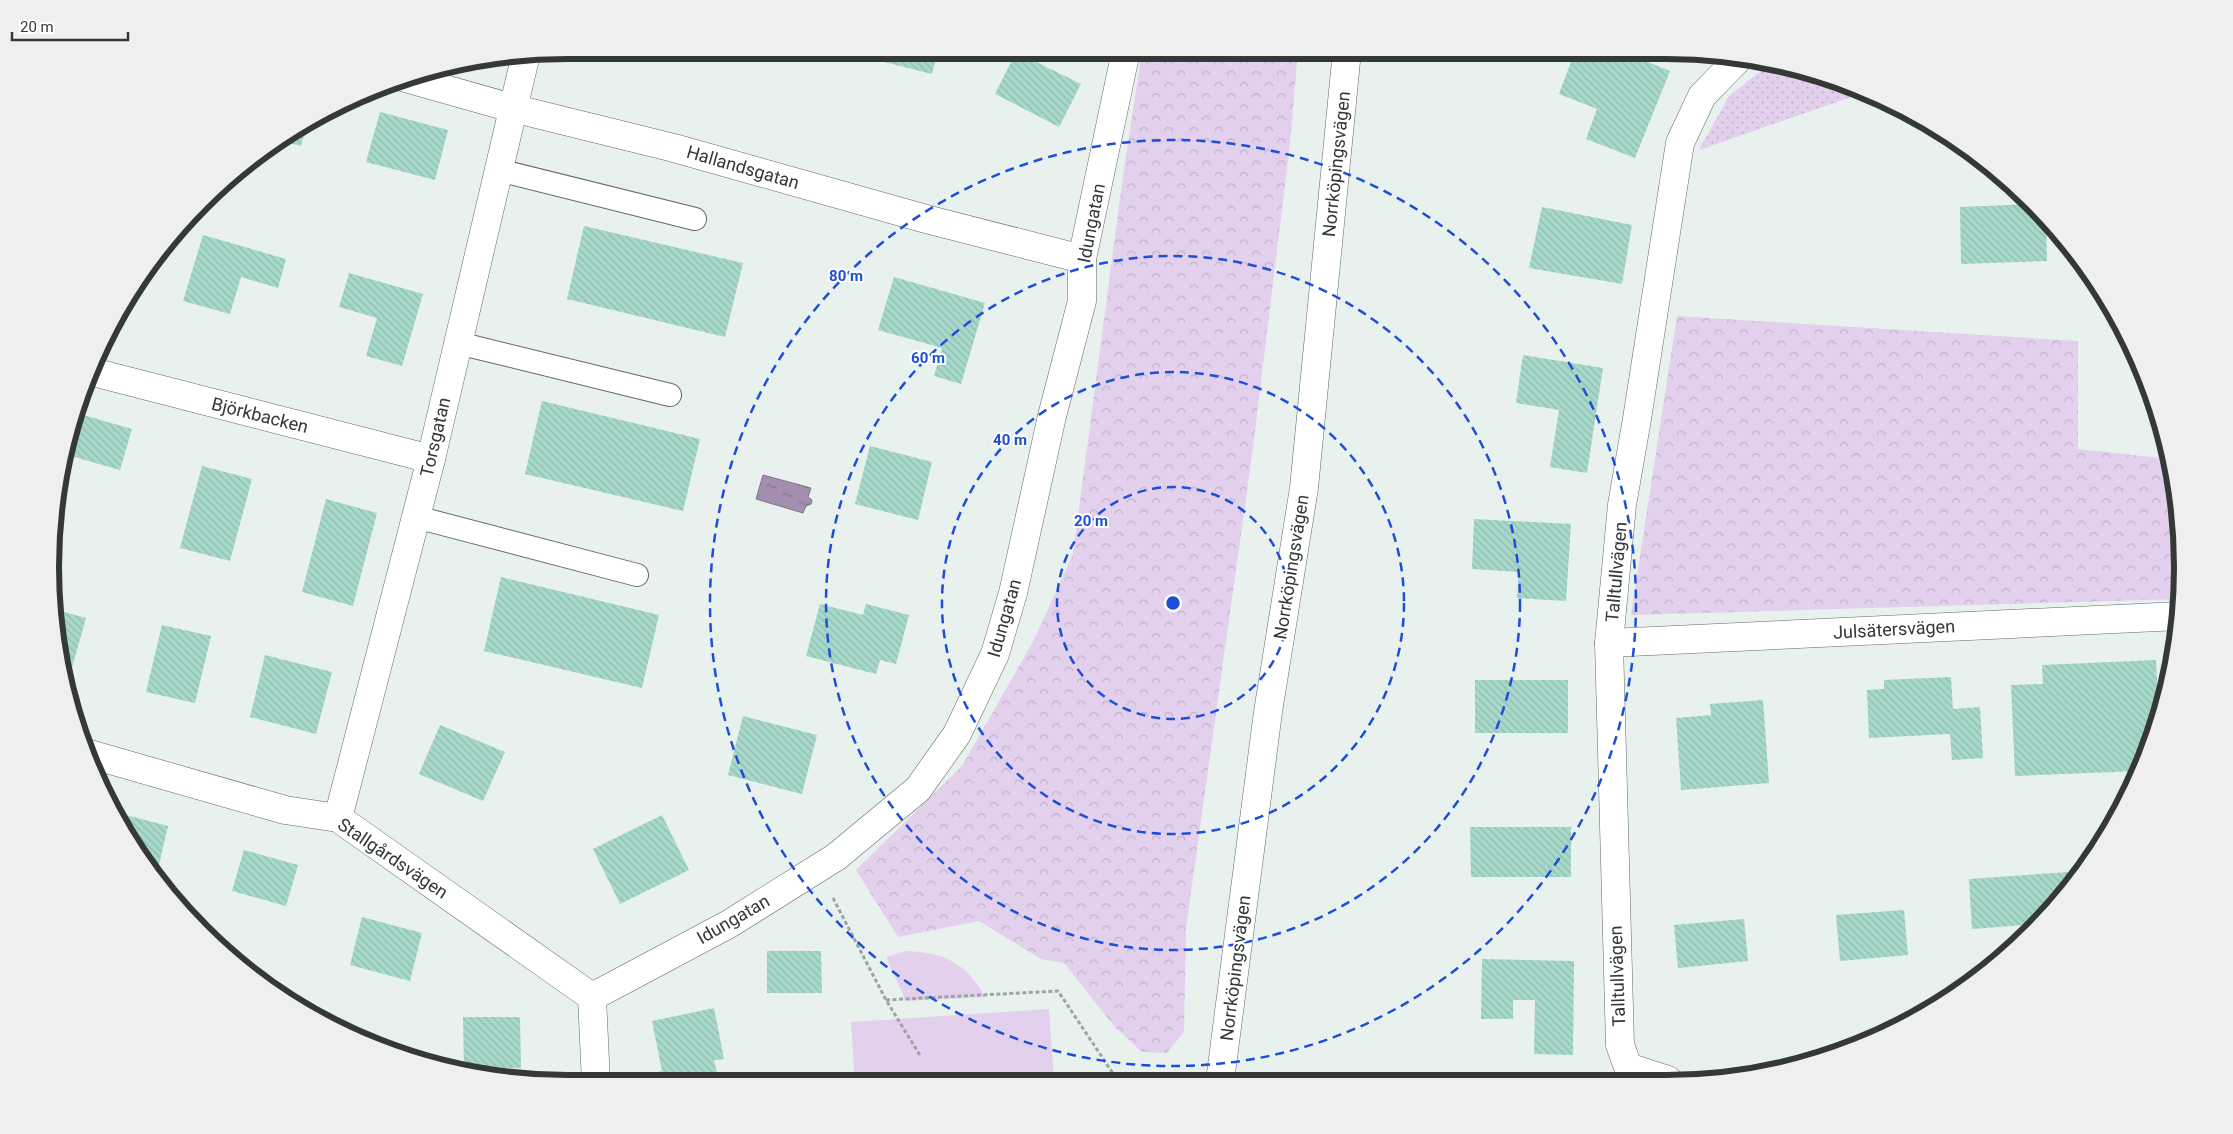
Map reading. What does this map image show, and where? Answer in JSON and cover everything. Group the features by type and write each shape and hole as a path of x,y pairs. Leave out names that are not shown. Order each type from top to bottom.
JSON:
{"street":[{"name":"Idungatan","path":"592,997 729,924 836,857 918,788 957,734 995,654 1013,593 1052,416 1082,301 1082,259 1124,59"},
{"name":"Norrköpingsvägen","path":"1221,1075 1268,712 1304,488 1345,59"},
{"name":"Torsgatan","path":"338,818 431,459 524,61"},
{"name":"Talltullvägen","path":"1653,1075 1628,1067 1620,1045 1609,643 1622,505 1680,143 1702,96 1734,63"},
{"name":"Hallandsgatan","path":"418,81 512,108 674,148 926,220 1082,259"},
{"name":"Björkbacken","path":"97,373 431,459"},
{"name":"Julsätersvägen","path":"1609,643 2172,616"},
{"name":"Stallgårdsvägen","path":"95,756 285,810 338,818 592,997"},
{"path":"592,997 596,1075"}],"lane":[{"path":"498,170 695,219"},
{"path":"458,343 670,395"},
{"path":"416,517 637,575"}],"path":[{"path":"818,868 886,1000 921,1057"},
{"path":"886,1000 1058,991 1114,1075"}],"green space":[{"path":"1141,59 1297,59 1290,143 1253,448 1186,928 1184,1032 1167,1053 1142,1052 1114,1026 1064,963 1041,959 979,921 898,937 856,870 962,766 1034,640 1073,554 1123,176"},
{"path":"1764,69 1798,76 1855,95 1699,150 1729,96"},
{"path":"1677,316 2078,341 2078,449 2162,458 2170,501 2173,534 2173,599 1631,615"},
{"path":"906,951 932,954 953,962 970,975 985,997 906,1001 886,957"},
{"path":"1049,1009 1054,1075 855,1075 851,1022"}],"water":[{"path":"763,475 811,488 808,497 812,500 811,504 806,506 803,513 756,499"}],"building":[{"path":"876,59 936,59 932,74"},
{"path":"1012,59 1030,59 1081,84 1059,127 995,94"},
{"path":"1572,59 1640,59 1670,71 1635,158 1586,139 1597,109 1559,94"},
{"path":"380,112 448,130 435,180 366,162"},
{"path":"305,132 301,146 288,142"},
{"path":"2021,204 2046,230 2047,261 1961,264 1960,207"},
{"path":"1542,207 1632,225 1622,284 1529,268"},
{"path":"584,226 743,263 725,337 567,299"},
{"path":"203,235 286,259 278,288 241,277 230,314 183,301"},
{"path":"349,273 423,294 402,366 366,356 377,318 339,307"},
{"path":"894,277 985,303 961,384 934,376 942,348 878,330"},
{"path":"1523,355 1603,368 1587,473 1550,467 1559,410 1516,403"},
{"path":"542,401 700,439 683,511 525,474"},
{"path":"82,415 132,429 120,470 72,456"},
{"path":"870,446 932,462 918,520 855,504"},
{"path":"202,466 252,479 230,561 180,548"},
{"path":"326,499 377,513 353,606 302,592"},
{"path":"1474,519 1571,524 1566,601 1517,598 1519,572 1472,569"},
{"path":"501,577 659,615 642,688 484,651"},
{"path":"820,604 863,615 866,604 909,615 896,664 880,660 876,674 806,656"},
{"path":"61,611 86,618 71,671 63,633"},
{"path":"162,625 211,636 195,703 146,692"},
{"path":"265,655 332,672 316,734 250,717"},
{"path":"2156,660 2157,699 2131,771 2015,776 2011,685 2043,684 2042,665"},
{"path":"1951,677 1953,709 1980,707 1983,758 1952,760 1950,734 1869,738 1867,690 1884,689 1884,680"},
{"path":"1475,680 1568,680 1568,733 1475,733"},
{"path":"1763,700 1769,783 1681,790 1676,718 1711,715 1710,704"},
{"path":"743,716 817,735 802,794 728,775"},
{"path":"440,725 505,752 483,801 419,774"},
{"path":"123,814 168,826 158,868"},
{"path":"662,815 689,870 620,904 593,849"},
{"path":"1470,827 1571,827 1571,877 1471,877"},
{"path":"244,850 298,865 286,906 232,891"},
{"path":"2069,872 2069,876 2026,925 1972,929 1969,879"},
{"path":"1904,910 1908,955 1840,961 1836,915"},
{"path":"362,917 422,933 410,981 350,965"},
{"path":"1744,919 1748,961 1678,968 1674,925"},
{"path":"767,951 821,951 822,993 767,993"},
{"path":"1482,959 1574,961 1573,1055 1534,1054 1535,1000 1513,1000 1513,1019 1481,1019"},
{"path":"714,1008 724,1059 714,1060 717,1075 652,1075 652,1073 662,1071 652,1021"},
{"path":"463,1017 520,1017 521,1068 484,1068 464,1064"}]}
